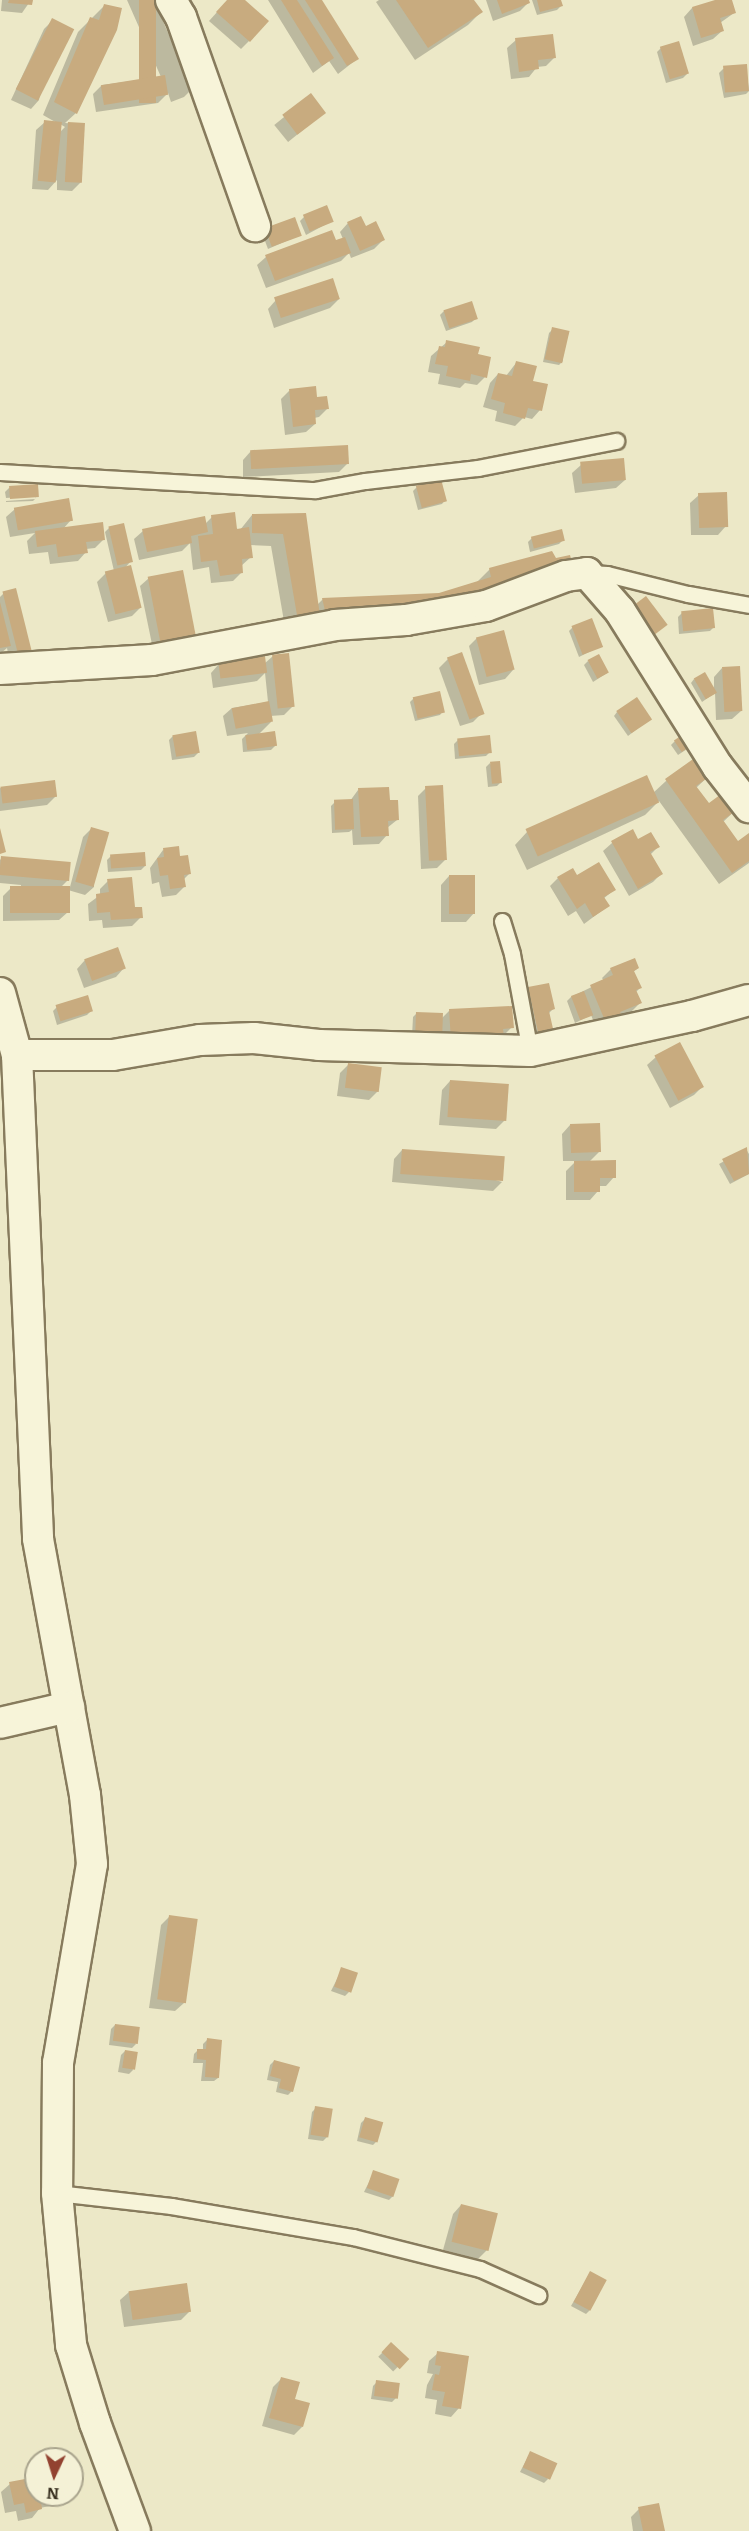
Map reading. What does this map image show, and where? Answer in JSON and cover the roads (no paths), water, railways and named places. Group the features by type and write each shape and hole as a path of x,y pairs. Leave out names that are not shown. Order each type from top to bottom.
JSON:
{"street":[{"path":"171,0 181,17 255,226"},
{"path":"0,669 152,660 335,626 406,620 486,606 566,576 587,573 620,611 718,767 749,807"},
{"path":"0,993 17,1055 38,1539 86,1795 92,1864 58,2063 57,2193 71,2345 95,2423 135,2531"},
{"path":"17,1055 113,1054 200,1040 254,1038 318,1045 530,1051 692,1016 749,1000"},
{"path":"0,1723 69,1707"}],"lane":[{"path":"0,472 315,490 478,468 616,441"},
{"path":"587,573 607,574 678,592 749,605"},
{"path":"502,921 512,954 530,1051"},
{"path":"57,2193 171,2206 353,2237 480,2269 538,2295"}]}
